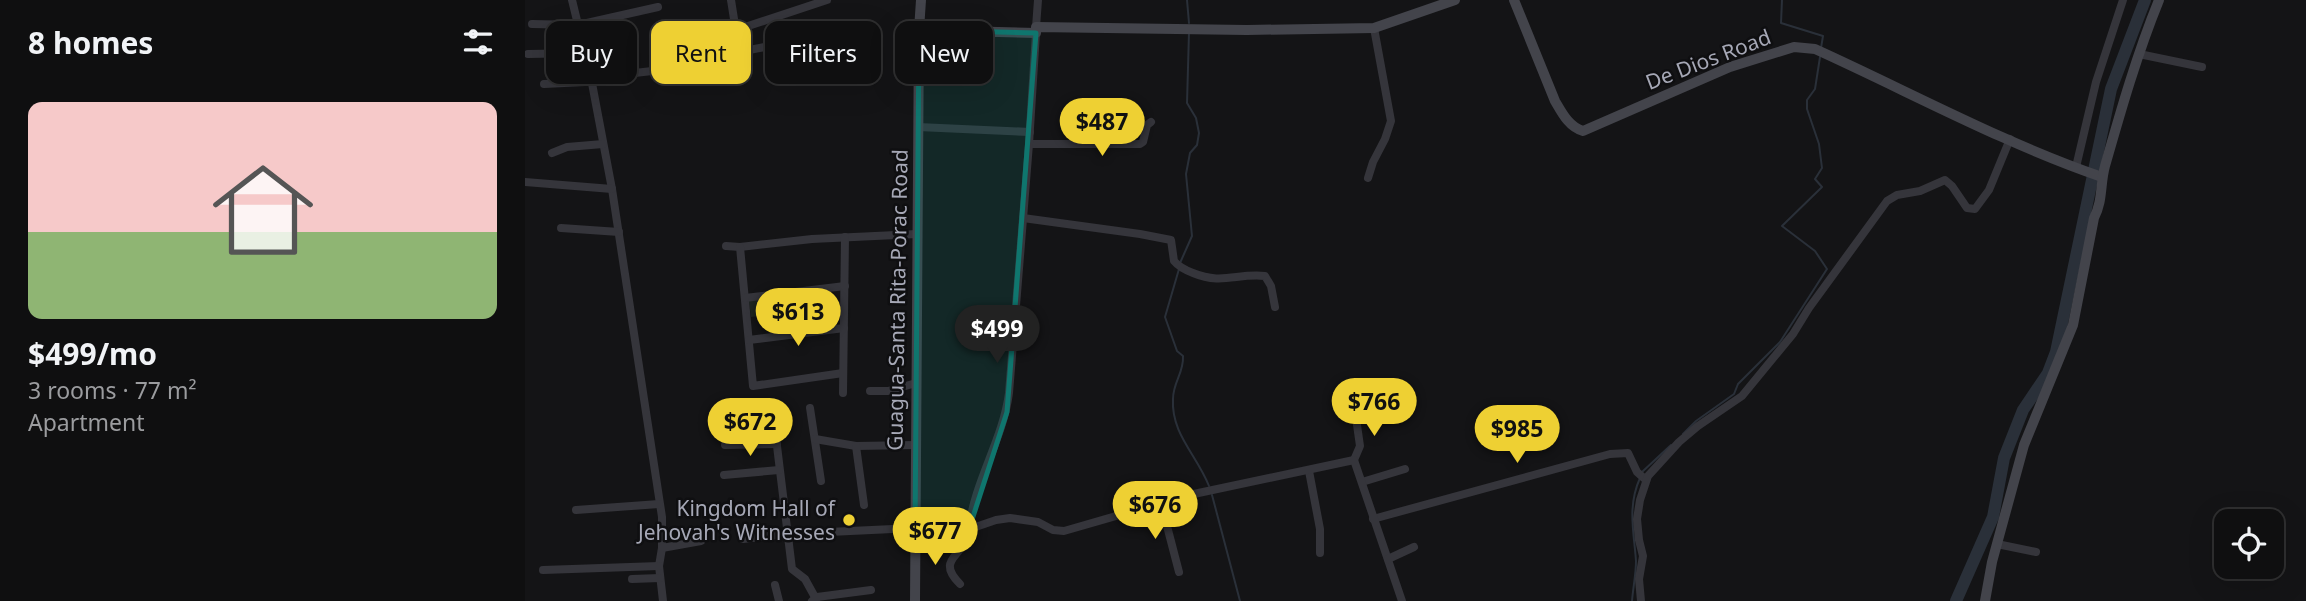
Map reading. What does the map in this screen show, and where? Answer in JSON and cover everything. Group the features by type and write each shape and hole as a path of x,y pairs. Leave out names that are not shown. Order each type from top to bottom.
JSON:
{"street":[{"path":"572,0 577,21"},
{"path":"731,0 734,21"},
{"path":"751,25 827,0"},
{"name":"Guagua-Santa Rita-Porac Road","path":"920,21 921,0"},
{"path":"960,584 950,572 952,556 962,548 965,531 1007,412 1030,144 1038,0"},
{"path":"993,30 1374,28 1455,0"},
{"name":"De Dios Road","path":"1514,0 1555,101 1577,130 1583,131 1730,67 1794,47 1815,49 1906,93 2099,176"},
{"path":"2080,169 2096,82 2123,0"},
{"path":"1985,601 1997,544 2031,424 2051,383 2073,326 2094,218 2101,205 2099,176 2159,0"},
{"path":"596,21 658,7"},
{"path":"533,24 546,24"},
{"path":"1368,178 1391,121 1374,28"},
{"path":"528,54 546,54"},
{"path":"2139,54 2202,67"},
{"path":"591,84 613,190 659,504 662,548 659,566 663,601"},
{"name":"Guagua-Santa Rita-Porac Road","path":"915,601 918,84"},
{"path":"1030,144 1140,144 1143,142 1147,125 1151,122"},
{"path":"918,127 1030,132"},
{"path":"1642,477 1698,426 1742,396 1793,334 1887,201 1897,195 1920,191 1946,180 1968,208 1975,209 1989,190 2010,139"},
{"path":"552,153 565,147 603,144"},
{"path":"525,183 613,190"},
{"path":"1023,218 1171,240 1174,261 1180,267 1203,277 1221,280 1265,276 1271,286 1275,307"},
{"path":"561,228 619,232"},
{"path":"726,246 917,234"},
{"path":"843,393 845,237"},
{"path":"740,247 753,386 843,373"},
{"path":"745,298 845,286"},
{"path":"749,340 844,328"},
{"path":"870,391 888,391 916,383"},
{"path":"772,405 792,569 805,579 814,600 817,597 871,590"},
{"path":"810,408 821,481"},
{"path":"1355,411 1360,446 1354,460 1402,601"},
{"path":"815,439 856,446 915,445"},
{"path":"725,445 777,444"},
{"path":"856,446 864,505"},
{"path":"1373,519 1610,454 1628,453 1642,477 1637,519 1643,556 1639,579 1641,601"},
{"path":"743,539 787,534 965,531 1010,518 1038,522 1053,530 1064,531 1161,503 1354,460"},
{"path":"1362,482 1405,469"},
{"path":"725,475 779,470"},
{"path":"1309,471 1320,529 1320,553"},
{"path":"1161,503 1179,572"},
{"path":"576,510 659,504"},
{"path":"662,548 701,541"},
{"path":"1997,544 2036,552"},
{"path":"1388,559 1415,547"},
{"path":"543,570 659,566"},
{"path":"632,579 660,578"},
{"path":"775,585 779,601"}],"highlighted area":[{"path":"919,30 1036,33 1007,412 969,529 961,532 915,532"}],"shaded area":[{"path":"781,298 783,313 751,317 749,301"}],"waterway":[{"path":"1187,0 1189,23"},
{"path":"1782,0 1781,23 1823,36 1821,48"},
{"path":"1956,601 1993,517 2004,458 2023,410 2048,373 2056,352 2111,89 2145,0"},
{"path":"1180,263 1192,236 1186,174 1190,153 1197,145 1199,133 1196,118 1187,103 1189,32"},
{"path":"1683,434 1696,421 1734,394 1738,384 1780,342 1827,269 1815,251 1782,226 1822,187 1815,179 1822,168 1819,144 1807,109 1807,100 1815,89 1820,57"},
{"path":"1179,269 1165,317 1177,351 1183,356 1182,368 1173,393 1173,412 1180,434 1209,486"},
{"path":"1642,472 1671,445"},
{"path":"1632,601 1636,561 1632,509 1640,478"},
{"path":"1212,495 1240,601"}],"place":[{"name":"Kingdom Hall of Jehovah's Witnesses","path":"849,520"}]}
